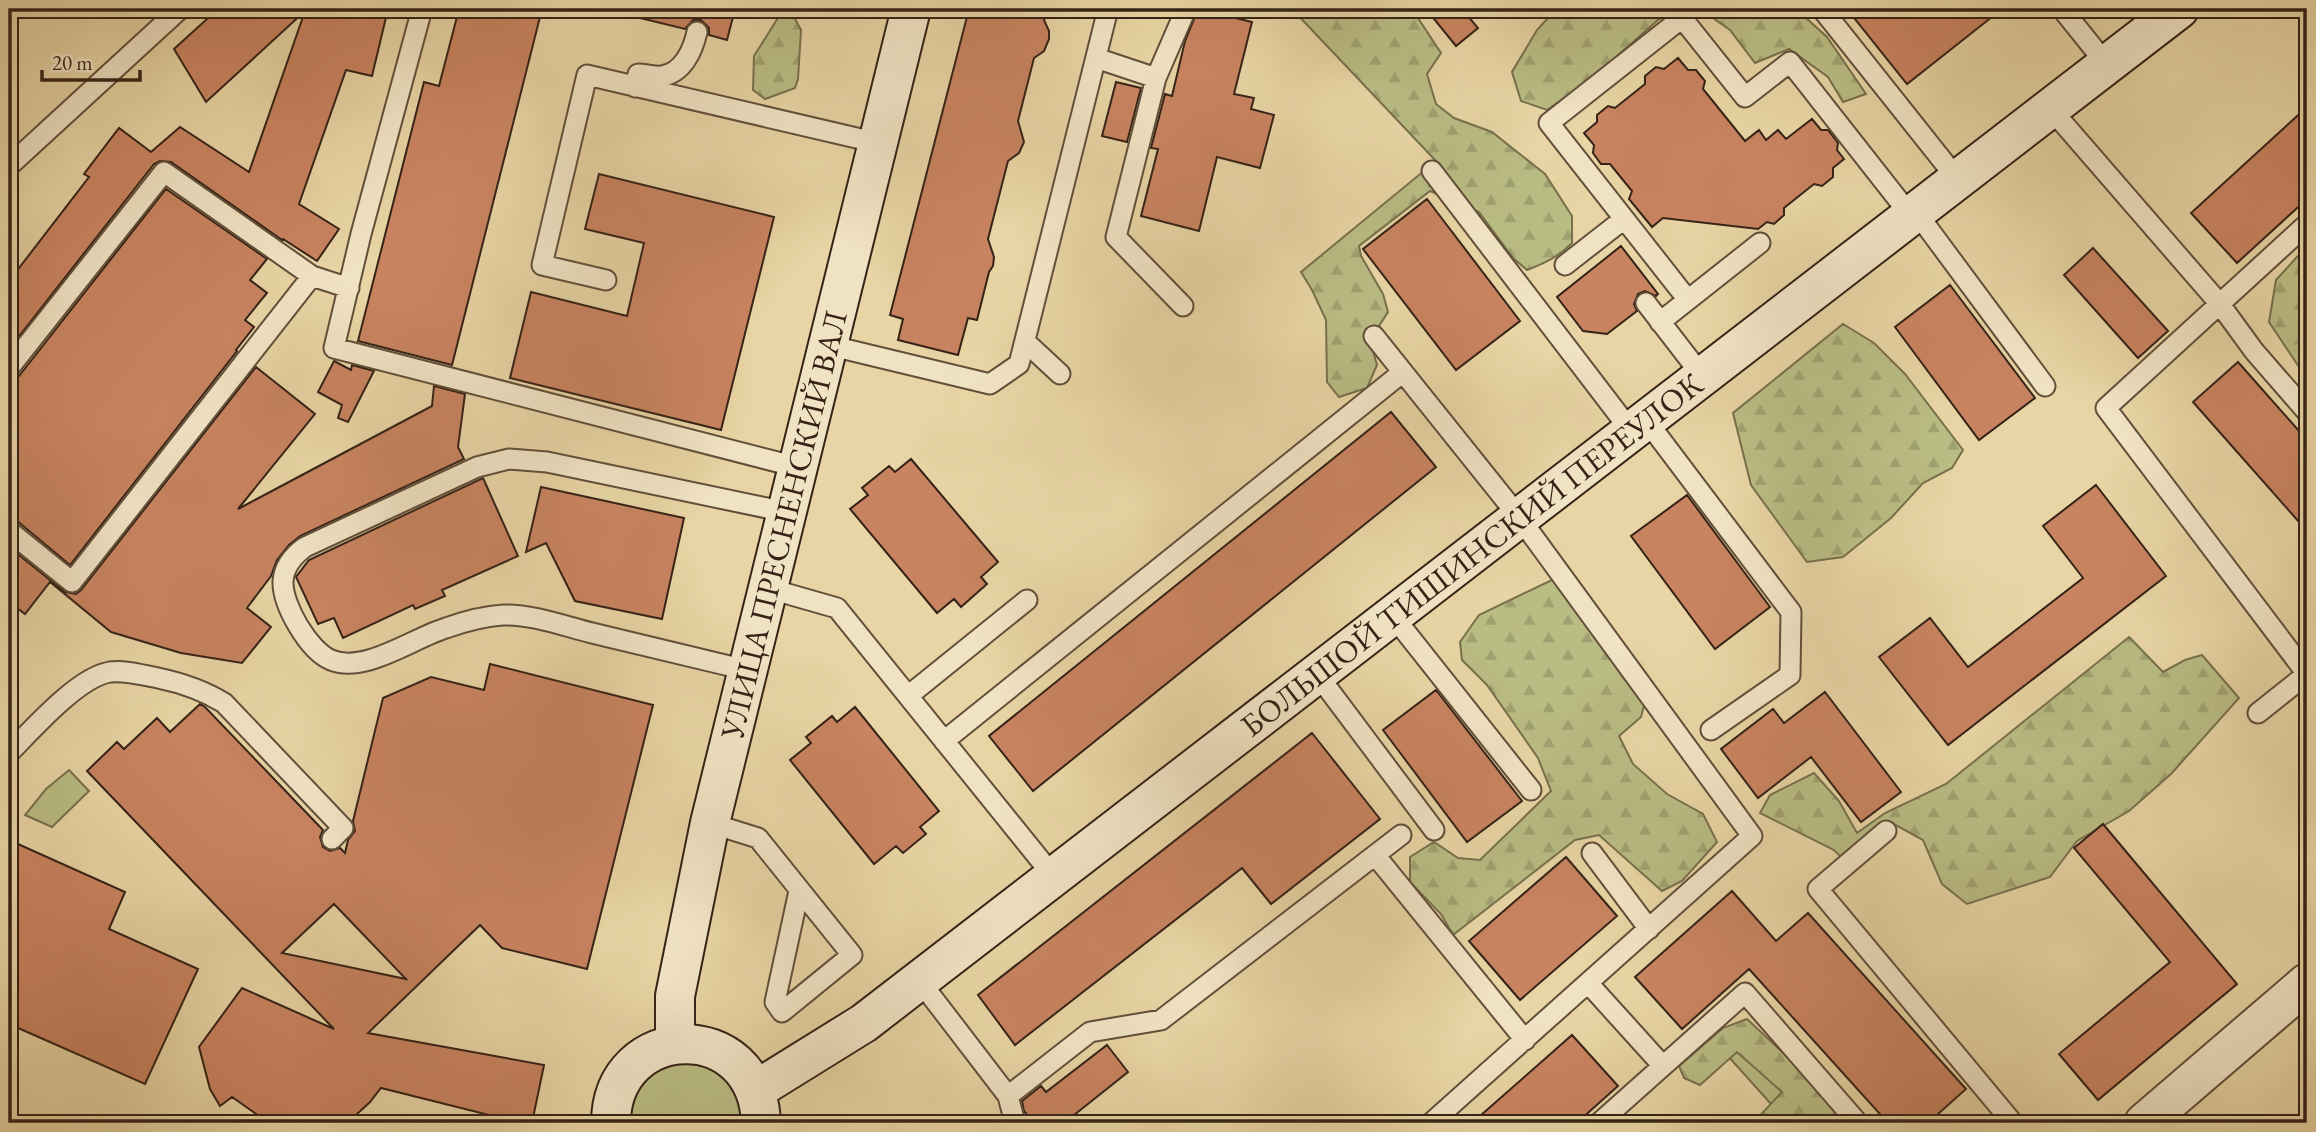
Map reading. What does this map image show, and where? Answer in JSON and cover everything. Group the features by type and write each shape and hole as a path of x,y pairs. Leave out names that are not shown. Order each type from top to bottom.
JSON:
{"street":[{"name":"УЛИЦА ПРЕСНЕНСКИЙ ВАЛ","path":"675,1044 675,996 710,823 911,9"},
{"name":"БОЛЬШОЙ ТИШИНСКИЙ ПЕРЕУЛОК","path":"759,1107 919,980 2179,9"},
{"path":"2144,1123 2307,983"},
{"path":"610,1116 620,1084 630,1069 643,1058 675,1044 708,1047 737,1063 748,1076 759,1107"}],"lane":[{"path":"9,166 180,9"},
{"path":"422,9 334,348 797,467"},
{"path":"828,345 990,384 1019,364 1108,9"},
{"path":"1183,306 1116,237 1156,78 1186,9"},
{"path":"1822,9 1958,180"},
{"path":"2062,9 2106,65"},
{"path":"1688,300 1549,123 1682,18 1745,97 1790,62 1914,214 2045,386"},
{"path":"635,87 638,74 664,76 683,64 694,46 697,32"},
{"path":"1096,58 1156,78"},
{"path":"606,280 542,265 587,75 878,143"},
{"path":"2050,108 2219,303 2254,351 2307,412"},
{"path":"1432,171 1791,612 1790,675 1711,730"},
{"path":"9,368 164,172 312,276 349,288"},
{"path":"1565,265 1624,219"},
{"path":"2258,713 2307,674 2106,408 2307,224"},
{"path":"1660,322 1760,243"},
{"path":"9,531 72,582 312,276"},
{"path":"1646,303 1703,377"},
{"path":"1374,336 1519,517 1752,836 1431,1123"},
{"path":"1024,345 1031,347 1060,374"},
{"path":"944,741 1403,372"},
{"path":"747,670 557,624 503,615 445,628 371,659 352,664 332,661 317,652 303,636 286,599 283,582 286,569 294,555 305,547 477,467 509,458 547,462 786,512"},
{"path":"767,588 837,608 1054,877"},
{"path":"908,696 1027,600"},
{"path":"1393,615 1531,790"},
{"path":"9,753 76,689 100,674 134,673 179,682 202,690 224,703 343,828 332,839"},
{"path":"1317,674 1434,830"},
{"path":"710,823 758,838 852,955 782,1012 775,1002 799,891"},
{"path":"1886,831 1818,889 2013,1123"},
{"path":"1008,1096 1090,1032 1161,1020 1401,835"},
{"path":"1592,853 1649,929"},
{"path":"1375,855 1525,1040"},
{"path":"919,980 1008,1096 1015,1123"},
{"path":"1588,983 1663,1066"},
{"path":"1599,1123 1745,993 1858,1123"}],"green space":[{"path":"1292,9 1412,9 1441,53 1427,74 1436,104 1454,118 1492,132 1545,174 1572,216 1572,243 1551,259 1527,270 1513,258 1479,212 1430,191 1359,246 1361,256 1383,294 1388,312 1370,340 1377,365 1367,388 1339,397 1327,382 1326,320 1301,272 1436,161"},
{"path":"1556,9 1681,9 1659,19 1590,80 1547,110 1521,101 1512,72 1537,30"},
{"path":"1700,9 1796,9 1827,37 1866,94 1843,102 1828,77 1789,49 1755,63 1730,30"},
{"path":"781,13 793,15 801,30 798,79 795,88 765,99 753,90 754,56"},
{"path":"2307,246 2307,379 2269,322 2276,280"},
{"path":"1843,324 1874,343 1905,374 1963,450 1952,468 1923,483 1891,518 1843,557 1807,562 1751,485 1733,413"},
{"path":"1556,578 1645,702 1641,717 1619,736 1633,764 1667,794 1703,814 1717,842 1682,881 1662,891 1599,835 1575,840 1453,935 1441,914 1410,882 1410,857 1434,842 1458,858 1480,860 1551,791 1538,758 1487,685 1462,660 1460,642 1479,615"},
{"path":"2129,637 2163,672 2185,660 2202,655 2239,698 2171,774 2129,811 2077,841 2050,877 1967,904 1942,884 1923,840 1892,823 1843,859 1834,850 1760,813 1770,795 1814,773 1839,801 1857,833 1885,813 1946,784"},
{"path":"69,770 89,791 52,827 25,815 46,789"},
{"path":"1747,1019 1794,1063 1847,1123 1753,1123 1782,1092 1737,1052 1700,1085 1684,1078 1679,1066 1723,1028"},
{"path":"1754,1030 1821,1105 1788,1123 1727,1055"},
{"path":"664,1059 718,1062 753,1123 623,1123 626,1098"}],"building":[{"path":"218,9 388,9 372,76 346,70 299,204 339,229 317,261 282,240 171,162 160,161 154,164 9,349 9,281 89,177 84,174 119,128 151,152 180,127 249,172 305,11 206,102 174,49"},
{"path":"459,9 542,9 452,365 358,341 424,82 439,86"},
{"path":"642,9 735,9 727,40 709,35 709,28 701,20 693,20 685,29 640,18"},
{"path":"969,9 1047,9 1044,20 1049,39 1044,51 1034,58 1018,121 1024,142 1019,153 1008,161 988,239 994,257 993,266 989,272 977,320 968,318 958,355 898,340 903,319 890,315"},
{"path":"1198,9 1252,22 1234,94 1254,98 1251,109 1274,115 1260,168 1217,157 1199,231 1141,216 1158,149 1151,148 1165,94 1172,96 1185,41"},
{"path":"1426,9 1462,9 1478,28 1456,46"},
{"path":"1847,9 2002,9 1907,84"},
{"path":"1678,58 1688,70 1696,70 1705,81 1703,89 1745,141 1759,130 1766,140 1778,130 1786,139 1812,119 1821,130 1828,130 1838,143 1837,150 1844,159 1833,168 1833,177 1822,186 1814,184 1784,208 1784,215 1774,224 1767,222 1758,229 1663,218 1652,227 1629,199 1632,191 1610,164 1601,164 1593,153 1594,145 1584,133 1597,122 1597,115 1608,106 1615,108 1645,84 1645,76 1656,67 1664,69"},
{"path":"1116,82 1141,88 1127,142 1102,136"},
{"path":"2307,107 2307,199 2237,263 2191,213"},
{"path":"599,174 774,217 721,430 510,378 531,292 627,316 644,243 585,229"},
{"path":"166,189 267,259 250,280 267,293 245,320 254,327 237,351 70,565 17,521 9,519 9,380 19,376"},
{"path":"1427,199 1520,321 1456,370 1363,249"},
{"path":"1621,246 1658,294 1656,296 1645,291 1638,294 1634,304 1637,311 1607,334 1583,331 1557,297"},
{"path":"2093,248 2168,331 2138,358 2064,275"},
{"path":"1950,285 2035,398 1979,440 1895,327"},
{"path":"334,361 351,370 352,365 374,371 348,422 338,418 342,405 318,392"},
{"path":"2238,362 2307,440 2307,531 2193,402"},
{"path":"256,367 315,414 238,509 432,406 434,386 465,394 458,447 464,459 300,536 289,545 277,560 271,576 247,608 271,627 242,663 181,653 111,632 50,582 25,614 9,602 9,547 65,592 76,594 81,590"},
{"path":"1391,412 1436,467 1033,791 989,736"},
{"path":"911,459 998,562 981,577 987,584 961,607 954,599 937,613 850,509 868,495 862,488 889,466 895,472"},
{"path":"483,478 518,556 442,590 445,596 415,609 413,605 343,638 334,618 318,624 296,577 309,560"},
{"path":"2096,485 2166,576 1948,745 1879,657 1930,618 1968,667 2083,578 2043,526"},
{"path":"541,487 684,518 662,619 575,601 546,543 526,552"},
{"path":"1687,495 1770,607 1715,649 1631,536"},
{"path":"490,664 653,705 587,969 502,948 480,925 368,1033 544,1065 532,1123 521,1123 381,1088 355,1116 341,1123 269,1123 232,1097 220,1106 210,1089 199,1047 242,988 334,1029 87,771 117,742 124,749 157,718 170,732 200,704 323,830 320,837 323,847 330,851 340,848 345,853 348,840 355,831 353,821 383,698 431,677 484,690","holes":["334,904 406,979 282,953"]},
{"path":"1436,690 1522,801 1467,842 1383,730"},
{"path":"1825,692 1901,792 1861,822 1811,757 1758,798 1721,749 1773,709 1784,723"},
{"path":"855,707 939,811 920,827 926,834 903,853 896,846 874,864 790,760 811,743 806,737 832,716 837,722"},
{"path":"1312,733 1380,819 1271,904 1242,868 1015,1045 978,995"},
{"path":"2103,824 2237,984 2098,1100 2059,1054 2170,962 2074,848"},
{"path":"9,840 125,892 109,929 198,969 145,1084 9,1024"},
{"path":"1566,857 1617,916 1520,1000 1469,941"},
{"path":"1732,891 1776,941 1808,913 1966,1089 1928,1123 1888,1123 1749,969 1682,1029 1635,977"},
{"path":"1572,1035 1618,1086 1580,1120 1576,1123 1472,1123"},
{"path":"1107,1045 1128,1072 1064,1123 1034,1123 1024,1111 1022,1101 1041,1086 1046,1092"}]}
